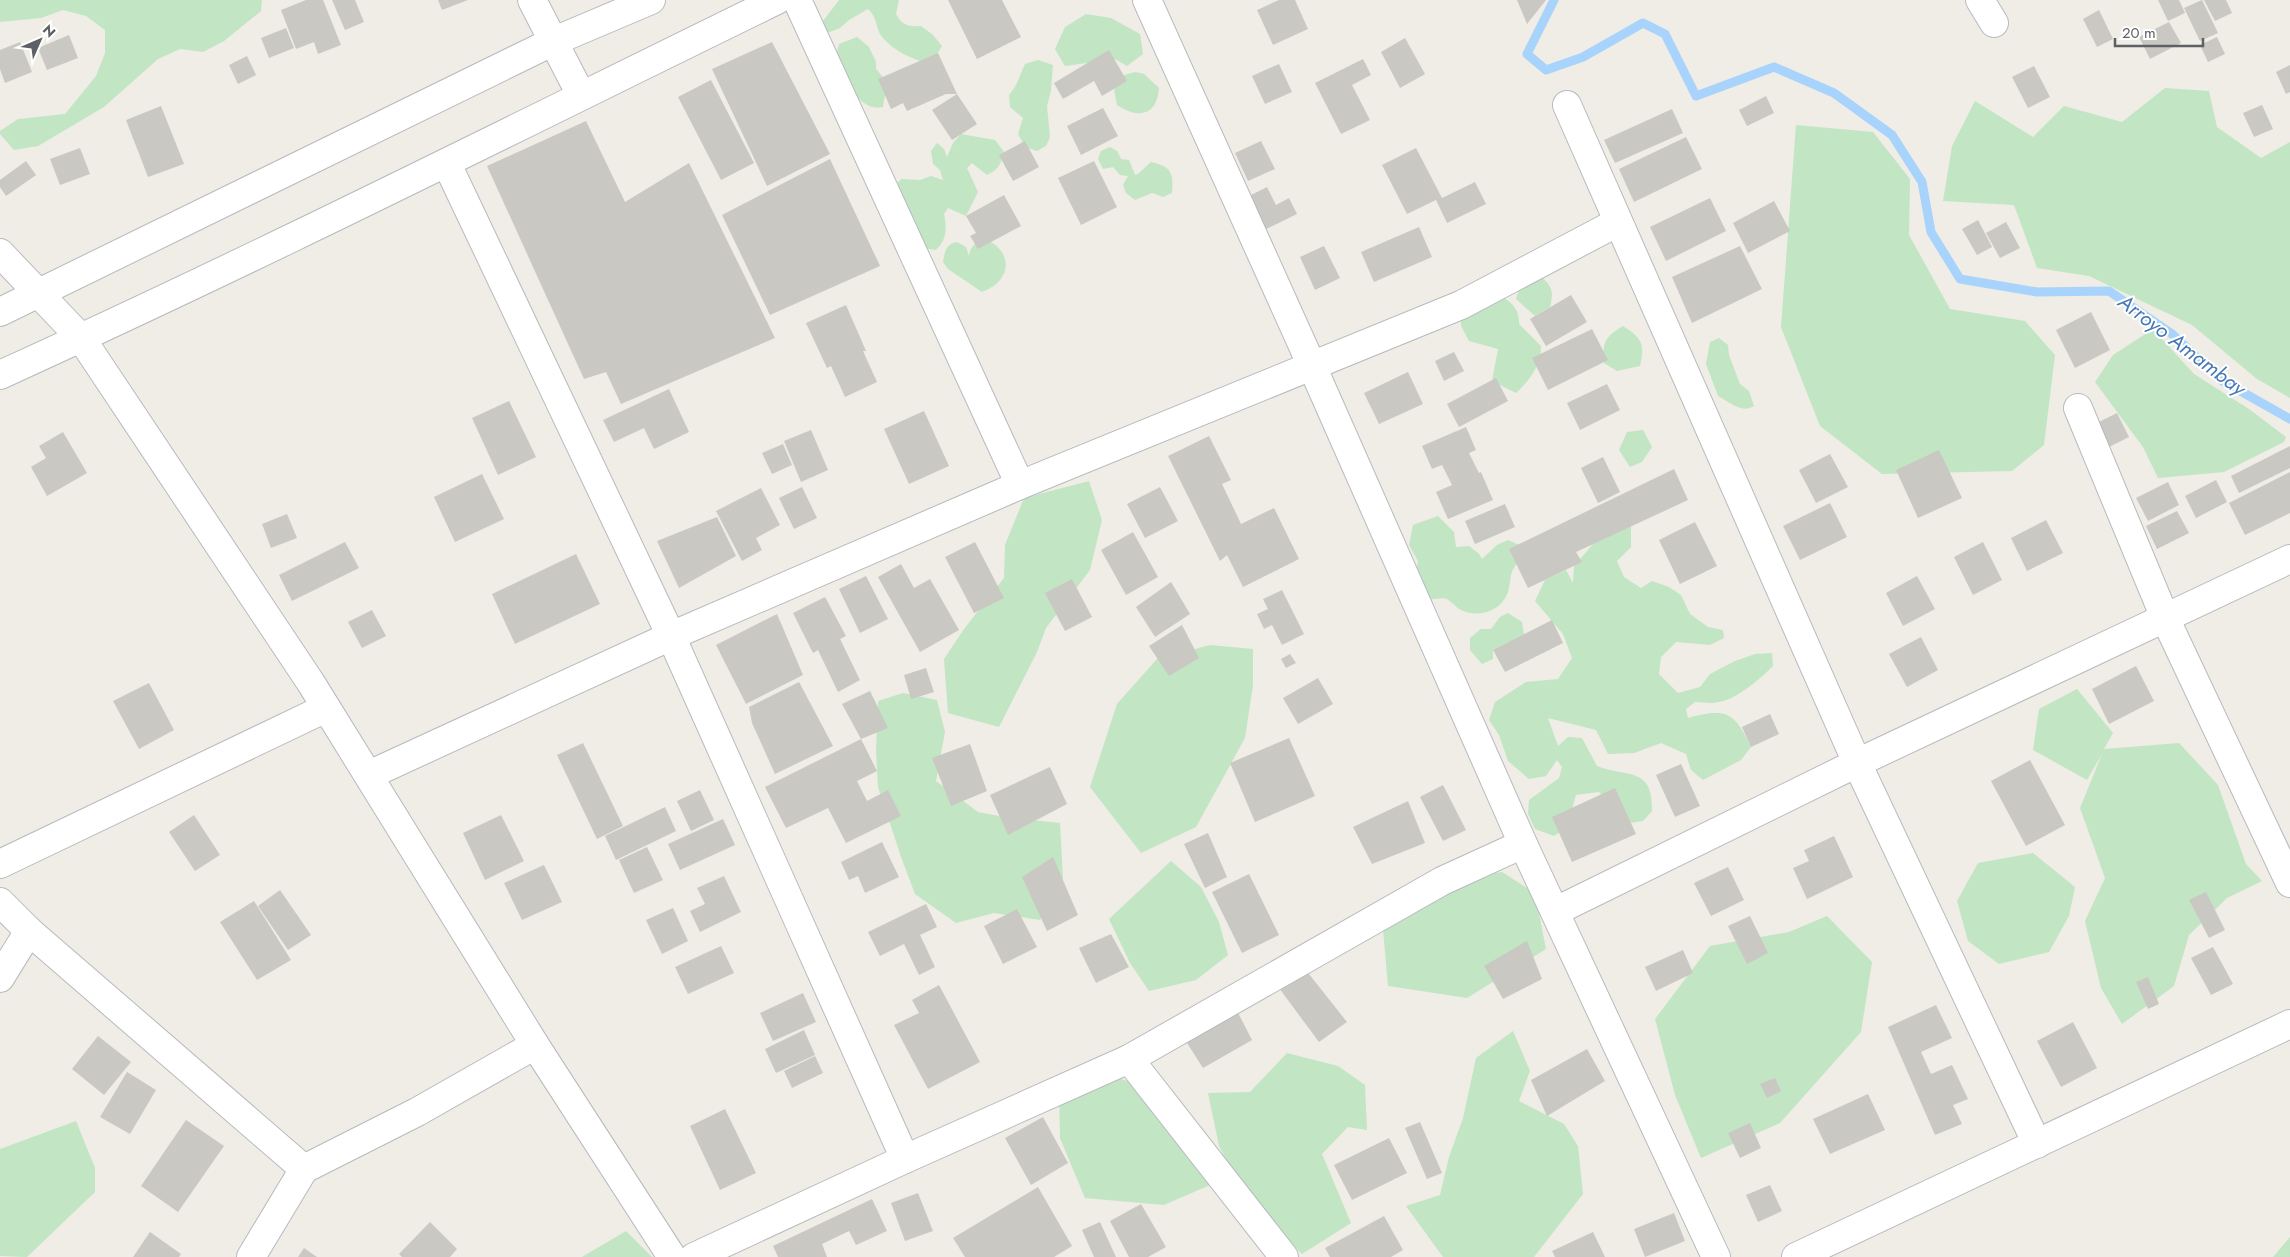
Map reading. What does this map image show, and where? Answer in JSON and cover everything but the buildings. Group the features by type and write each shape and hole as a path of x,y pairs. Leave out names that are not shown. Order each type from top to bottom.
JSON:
{"street":[{"path":"532,0 581,96"},
{"path":"0,312 552,42 651,0"},
{"path":"0,375 448,164 581,96 777,0"},
{"path":"797,0 1020,485"},
{"path":"1147,0 1312,366 1523,844 1556,911 1716,1257"},
{"path":"1980,0 1994,23"},
{"path":"1567,105 1857,763 2037,1144"},
{"path":"448,164 671,636 906,1159"},
{"path":"368,775 671,636 1020,485 1461,305 1618,222"},
{"path":"0,253 81,338 326,708 534,1045 672,1257"},
{"path":"2078,408 2165,618 2290,883"},
{"path":"1556,911 1857,763 2290,559"},
{"path":"0,864 326,708"},
{"path":"694,1257 906,1159 1130,1059 1442,881 1523,844"},
{"path":"0,902 29,931 304,1169"},
{"path":"0,978 29,931"},
{"path":"1796,1257 2290,1024"},
{"path":"251,1257 304,1169 417,1112 534,1045"},
{"path":"1130,1059 1284,1257"}],"green space":[{"path":"0,0 262,0 261,11 224,41 203,52 180,49 158,59 104,107 38,146 14,150 0,134 0,131 18,119 65,114 96,76 105,53 105,30 86,16 63,10 41,18 0,22"},
{"path":"839,0 899,0 896,14 901,21 909,26 921,26 933,35 942,46 931,63 903,54 884,40 868,9 849,20 840,28 827,33 823,21"},
{"path":"1086,14 1111,18 1140,34 1143,54 1127,66 1115,59 1065,66 1055,49 1065,27"},
{"path":"857,37 869,47 876,62 876,69 883,77 885,95 883,107 867,105 860,100 848,86 834,63 839,44"},
{"path":"1038,60 1053,65 1051,91 1047,106 1050,137 1046,146 1037,151 1025,147 1018,134 1023,118 1010,107 1009,95 1025,64"},
{"path":"1135,72 1144,74 1159,88 1155,104 1145,112 1132,112 1117,105 1114,89 1124,75"},
{"path":"2165,88 2209,91 2217,127 2261,158 2290,142 2290,398 2257,379 2192,325 2089,276 2037,268 2014,205 1943,201 1952,146 1975,101 2033,137 2064,106 2122,122"},
{"path":"1796,125 1873,132 1910,179 1909,235 1950,309 2025,321 2055,355 2044,445 2012,471 1882,474 1820,426 1781,327"},
{"path":"961,134 995,140 1004,152 1002,160 996,169 987,175 972,163 967,168 978,192 966,216 948,208 944,214 946,229 942,242 936,250 923,248 892,189 901,179 920,180 931,176 943,180 940,170 933,164 931,151 937,143 944,149 947,157 953,143"},
{"path":"1110,147 1117,151 1121,159 1129,160 1135,175 1151,162 1167,168 1172,175 1172,193 1163,197 1152,193 1135,200 1126,193 1123,185 1128,176 1120,175 1113,167 1103,169 1098,159 1101,151"},
{"path":"983,238 993,243 1000,250 1006,265 1000,281 982,292 948,269 943,262 945,251 950,244 957,242 966,247 969,256 973,246"},
{"path":"1539,275 1549,285 1552,296 1550,307 1535,316 1516,299 1522,280"},
{"path":"1491,290 1515,307 1519,317 1519,324 1541,346 1541,353 1534,372 1516,393 1492,381 1498,349 1469,341 1461,326 1461,305"},
{"path":"1623,326 1638,338 1642,352 1640,366 1617,371 1604,363 1604,345 1612,333"},
{"path":"2153,329 2194,374 2249,409 2286,437 2284,442 2224,472 2158,478 2143,447 2095,382 2113,355"},
{"path":"1719,338 1728,345 1729,355 1740,384 1749,391 1754,406 1745,409 1740,408 1718,396 1706,364 1710,342"},
{"path":"1643,430 1652,447 1642,462 1630,467 1619,450 1627,432"},
{"path":"1089,481 1102,520 1090,570 1046,628 1037,652 999,727 948,713 944,659 964,629 1004,578 1005,545 1024,498"},
{"path":"1438,516 1454,532 1456,547 1469,546 1482,559 1497,545 1508,540 1519,545 1522,558 1512,571 1505,599 1494,609 1481,613 1466,612 1447,599 1428,599 1416,572 1418,561 1409,545 1413,525"},
{"path":"1631,526 1631,547 1617,561 1624,577 1641,588 1652,581 1669,587 1681,595 1690,614 1708,627 1723,630 1724,638 1710,645 1676,642 1661,657 1659,674 1678,693 1700,687 1710,674 1735,661 1755,654 1772,653 1773,666 1741,693 1733,697 1716,703 1695,702 1686,709 1688,718 1720,713 1734,719 1751,747 1741,760 1703,780 1691,770 1686,754 1661,743 1634,753 1608,754 1596,730 1548,718 1558,746 1568,737 1582,738 1597,766 1636,776 1643,780 1648,787 1651,797 1652,811 1643,821 1630,823 1599,792 1576,795 1568,823 1561,832 1554,836 1535,829 1528,814 1529,800 1559,778 1562,767 1557,760 1546,776 1529,779 1508,761 1499,735 1489,720 1495,702 1526,682 1558,679 1572,658 1563,634 1535,601 1545,580 1566,570 1573,583 1574,566 1594,543"},
{"path":"1508,613 1522,622 1524,635 1493,650 1493,659 1482,664 1470,650 1470,638 1481,629 1491,629 1500,617"},
{"path":"1210,645 1253,649 1253,685 1245,738 1196,827 1141,853 1090,787 1117,704 1157,659"},
{"path":"2077,689 2113,733 2104,749 2179,743 2218,785 2246,864 2262,881 2227,898 2189,935 2174,986 2122,1024 2101,988 2085,921 2105,878 2080,808 2102,754 2087,780 2033,750 2039,709"},
{"path":"903,693 937,700 945,732 936,781 978,812 1060,823 1063,879 1040,920 994,913 956,923 915,894 878,787 876,751 878,701"},
{"path":"2033,853 2075,887 2069,916 2049,952 1999,964 1968,941 1957,901 1978,863"},
{"path":"1171,861 1201,887 1219,922 1228,955 1196,980 1149,991 1130,963 1109,919"},
{"path":"1502,872 1535,893 1546,949 1467,998 1388,986 1383,929 1442,881"},
{"path":"1827,916 1872,962 1861,1032 1780,1123 1701,1158 1675,1095 1655,1019 1710,946 1789,932"},
{"path":"1513,1031 1530,1071 1519,1101 1564,1124 1578,1146 1583,1194 1534,1257 1443,1257 1406,1206 1440,1195 1449,1157 1463,1118 1476,1058"},
{"path":"1287,1053 1338,1066 1365,1085 1367,1130 1348,1127 1322,1154 1351,1223 1302,1254 1249,1202 1219,1146 1208,1093 1250,1092"},
{"path":"1094,1070 1133,1083 1184,1145 1210,1185 1164,1205 1085,1198 1060,1138 1059,1092"},
{"path":"76,1121 95,1168 95,1192 27,1257 0,1256 0,1149"},
{"path":"626,1231 652,1257 582,1257"},
{"path":"2290,1237 2290,1257 2273,1257"}],"waterway":[{"name":"Arroyo Amambay","path":"1554,0 1527,54 1546,70 1583,57 1643,23 1665,34 1696,96 1774,67 1834,93 1892,135 1922,182 1931,232 1960,279 2037,292 2109,291 2172,334 2221,380 2290,419"}]}
